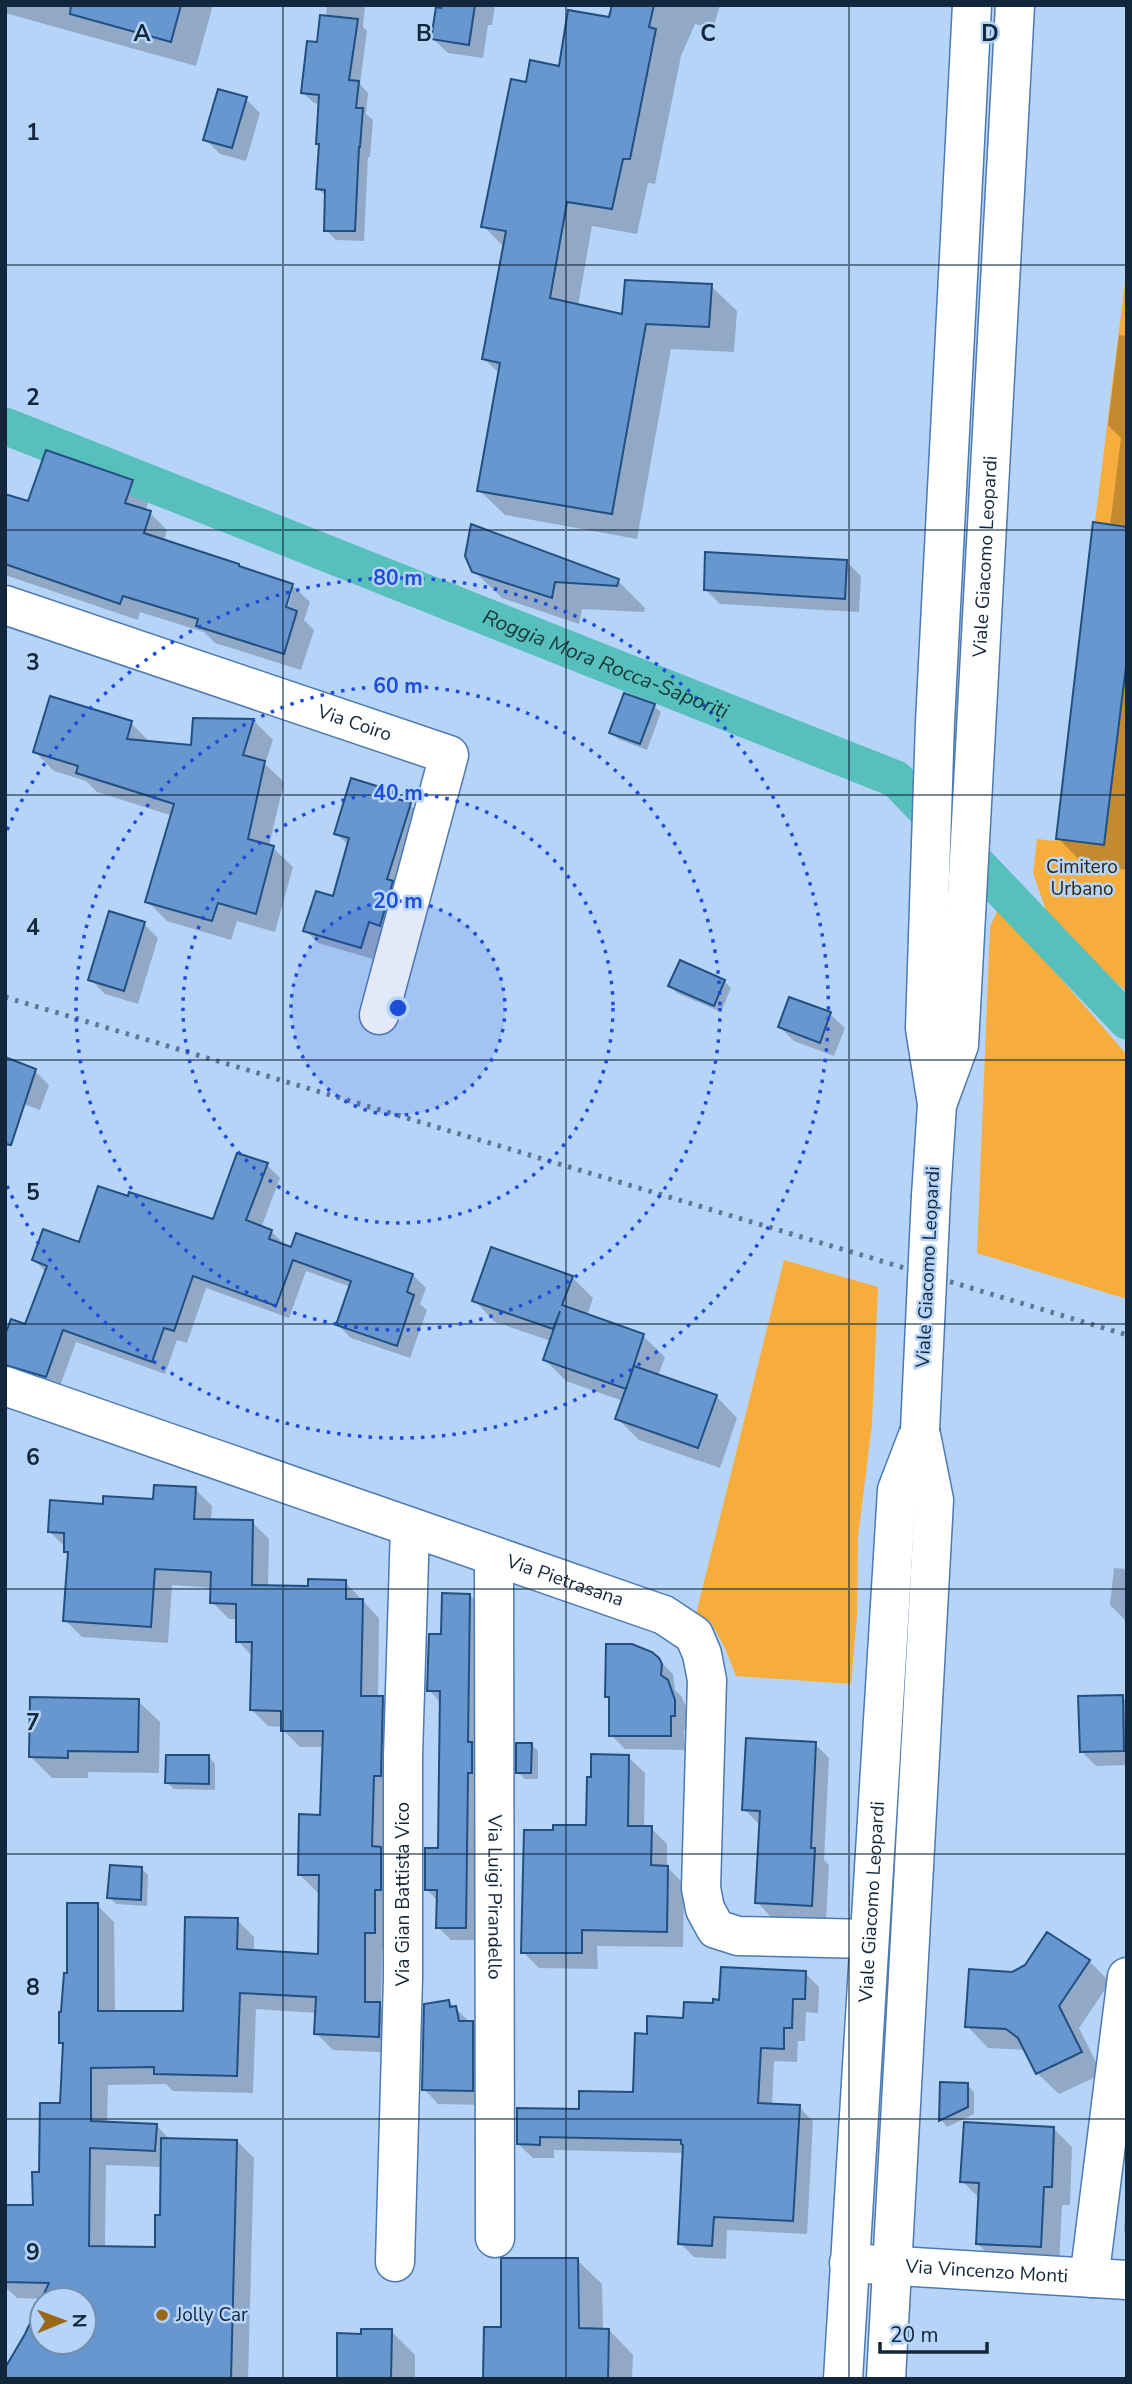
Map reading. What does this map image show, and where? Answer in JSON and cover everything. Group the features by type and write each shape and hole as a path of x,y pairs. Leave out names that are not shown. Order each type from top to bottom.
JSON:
{"main road":[{"name":"Viale Giacomo Leopardi","path":"886,2379 934,1500 920,1430 937,1104 925,1028 934,769 972,5"},
{"name":"Viale Giacomo Leopardi","path":"937,1104 959,1045 1015,5"},
{"name":"Via Coiro","path":"5,605 449,755 379,1015"},
{"name":"Via Pietrasana","path":"5,1386 664,1615 694,1635 702,1654 707,1680 701,1888 705,1909 716,1929 738,1936 869,1939"},
{"name":"Viale Giacomo Leopardi","path":"843,2379 897,1490 920,1430"},
{"name":"Via Gian Battista Vico","path":"395,2262 403,1978 403,1756 410,1527"},
{"name":"Via Luigi Pirandello","path":"494,1556 495,2238"},
{"path":"1109,2279 1092,2250 1127,1977"},
{"name":"Via Vincenzo Monti","path":"849,2263 1109,2279"}],"green space":[{"name":"Cimitero Urbano","path":"1127,266 1127,992 1051,925 1033,873 1037,839 1055,841"},
{"path":"999,907 1127,1055 1127,1299 977,1253 990,927"},
{"path":"784,1260 878,1287 872,1424 858,1537 857,1615 851,1684 736,1676 710,1621 696,1614"}],"building":[{"path":"71,5 181,5 171,42 70,14"},
{"path":"441,5 475,5 469,45 431,39 436,7 441,8"},
{"path":"612,5 654,5 649,27 656,29 630,159 623,159 612,209 567,202 550,298 622,314 625,280 712,284 709,327 646,324 612,514 477,491 500,363 482,359 506,231 481,227 511,79 526,82 530,60 559,66 568,10 609,17"},
{"path":"320,15 358,19 349,80 359,81 356,108 363,108 355,231 324,231 325,190 316,189 319,95 301,93 307,41 317,42"},
{"path":"218,89 247,97 232,148 203,140"},
{"path":"46,450 133,480 125,503 151,511 144,533 293,584 286,607 297,611 284,654 196,626 198,619 123,596 120,604 5,564 5,494 28,501"},
{"path":"1093,522 1127,527 1127,658 1104,845 1056,839"},
{"path":"471,524 619,579 617,586 555,582 552,598 472,572 465,556"},
{"path":"705,552 847,560 845,599 704,590"},
{"path":"624,693 655,704 640,744 609,733"},
{"path":"50,696 132,721 127,739 191,745 193,718 254,719 243,755 265,761 248,839 274,846 256,914 218,903 212,921 145,902 174,804 76,773 78,766 33,752"},
{"path":"351,778 393,791 391,797 411,803 387,879 393,881 380,926 369,922 361,948 303,931 316,891 333,896 349,838 334,834"},
{"path":"109,911 145,922 124,991 88,980"},
{"path":"680,960 725,980 714,1006 668,986"},
{"path":"789,997 831,1012 820,1043 778,1027"},
{"path":"5,1057 36,1069 11,1145 5,1144"},
{"path":"237,1153 268,1163 246,1220 272,1230 269,1239 291,1247 296,1233 413,1274 407,1292 414,1295 397,1346 336,1325 351,1281 293,1260 276,1306 193,1276 174,1331 164,1328 152,1362 63,1330 46,1377 5,1365 5,1335 11,1319 25,1324 47,1266 32,1260 43,1229 79,1242 98,1186 128,1196 129,1192 213,1219"},
{"path":"491,1247 573,1276 562,1305 644,1334 626,1389 543,1360 560,1311 553,1329 472,1301"},
{"path":"634,1366 717,1395 698,1448 615,1419"},
{"path":"154,1485 196,1487 194,1519 253,1520 252,1585 308,1586 308,1579 346,1580 346,1599 363,1599 361,1696 383,1696 381,1776 374,1776 372,1846 381,1847 381,1890 375,1890 375,1933 365,1933 365,2002 380,2002 379,2037 314,2034 316,1997 240,1993 237,2076 154,2074 154,2067 91,2068 91,2121 157,2124 155,2151 90,2148 89,2246 155,2247 155,2215 160,2215 161,2138 237,2140 231,2379 5,2379 5,2368 28,2328 28,2356 98,2356 98,2286 48,2286 49,2283 5,2282 5,2205 33,2205 32,2172 39,2172 40,2103 60,2103 63,2043 59,2043 59,2012 64,1973 67,1973 67,1903 98,1903 98,2011 183,2011 185,1917 238,1918 237,1949 318,1954 319,1875 298,1875 299,1814 320,1815 323,1731 281,1731 281,1711 250,1710 252,1642 236,1642 236,1604 210,1603 211,1572 155,1569 151,1627 63,1621 68,1552 64,1552 64,1533 48,1532 50,1500 103,1504 103,1496 153,1499"},
{"path":"442,1593 470,1594 468,1742 472,1742 472,1773 468,1773 466,1928 436,1928 437,1890 425,1890 425,1848 438,1848 440,1691 427,1691 429,1634 441,1634"},
{"path":"606,1644 632,1644 652,1652 659,1658 662,1664 661,1675 668,1680 675,1700 675,1716 671,1716 671,1736 609,1736 609,1697 605,1697"},
{"path":"1123,1695 1124,1751 1080,1752 1078,1696"},
{"path":"30,1697 139,1699 138,1752 68,1751 68,1758 29,1757"},
{"path":"746,1738 816,1742 811,1848 815,1848 812,1906 755,1903 760,1811 742,1810"},
{"path":"516,1743 532,1743 531,1773 516,1773"},
{"path":"591,1754 629,1755 628,1826 652,1826 651,1865 668,1866 667,1932 582,1930 582,1953 521,1953 524,1830 553,1830 553,1825 586,1825 587,1777 591,1777"},
{"path":"166,1755 209,1755 209,1784 165,1783"},
{"path":"110,1865 142,1867 141,1900 107,1898"},
{"path":"1047,1932 1090,1960 1059,2006 1082,2052 1036,2074 1018,2038 1006,2029 965,2027 969,1969 1012,1972 1025,1965"},
{"path":"721,1967 806,1971 805,1999 793,1999 792,2028 784,2028 784,2049 761,2048 758,2103 800,2105 793,2221 714,2217 712,2246 678,2244 683,2145 681,2140 540,2137 540,2145 517,2144 517,2108 579,2109 579,2091 633,2092 635,2033 647,2034 647,2016 683,2018 684,2002 713,2003 713,1999 719,2000"},
{"path":"449,2000 450,2007 456,2006 459,2021 473,2021 473,2091 422,2090 424,2004"},
{"path":"940,2082 968,2083 968,2107 939,2121"},
{"path":"964,2122 1054,2127 1052,2187 1044,2187 1041,2247 976,2244 979,2183 960,2182"},
{"path":"501,2258 578,2258 579,2328 609,2329 608,2379 483,2379 484,2327 501,2327"},
{"path":"361,2329 392,2329 391,2379 337,2379 337,2333 361,2334"}],"waterway":[{"name":"Roggia Mora Rocca-Saporiti","path":"5,426 896,779 1127,1021"}],"railway":[{"path":"5,997 1127,1335"}],"place":[{"name":"Jolly Car","path":"162,2315"}]}
